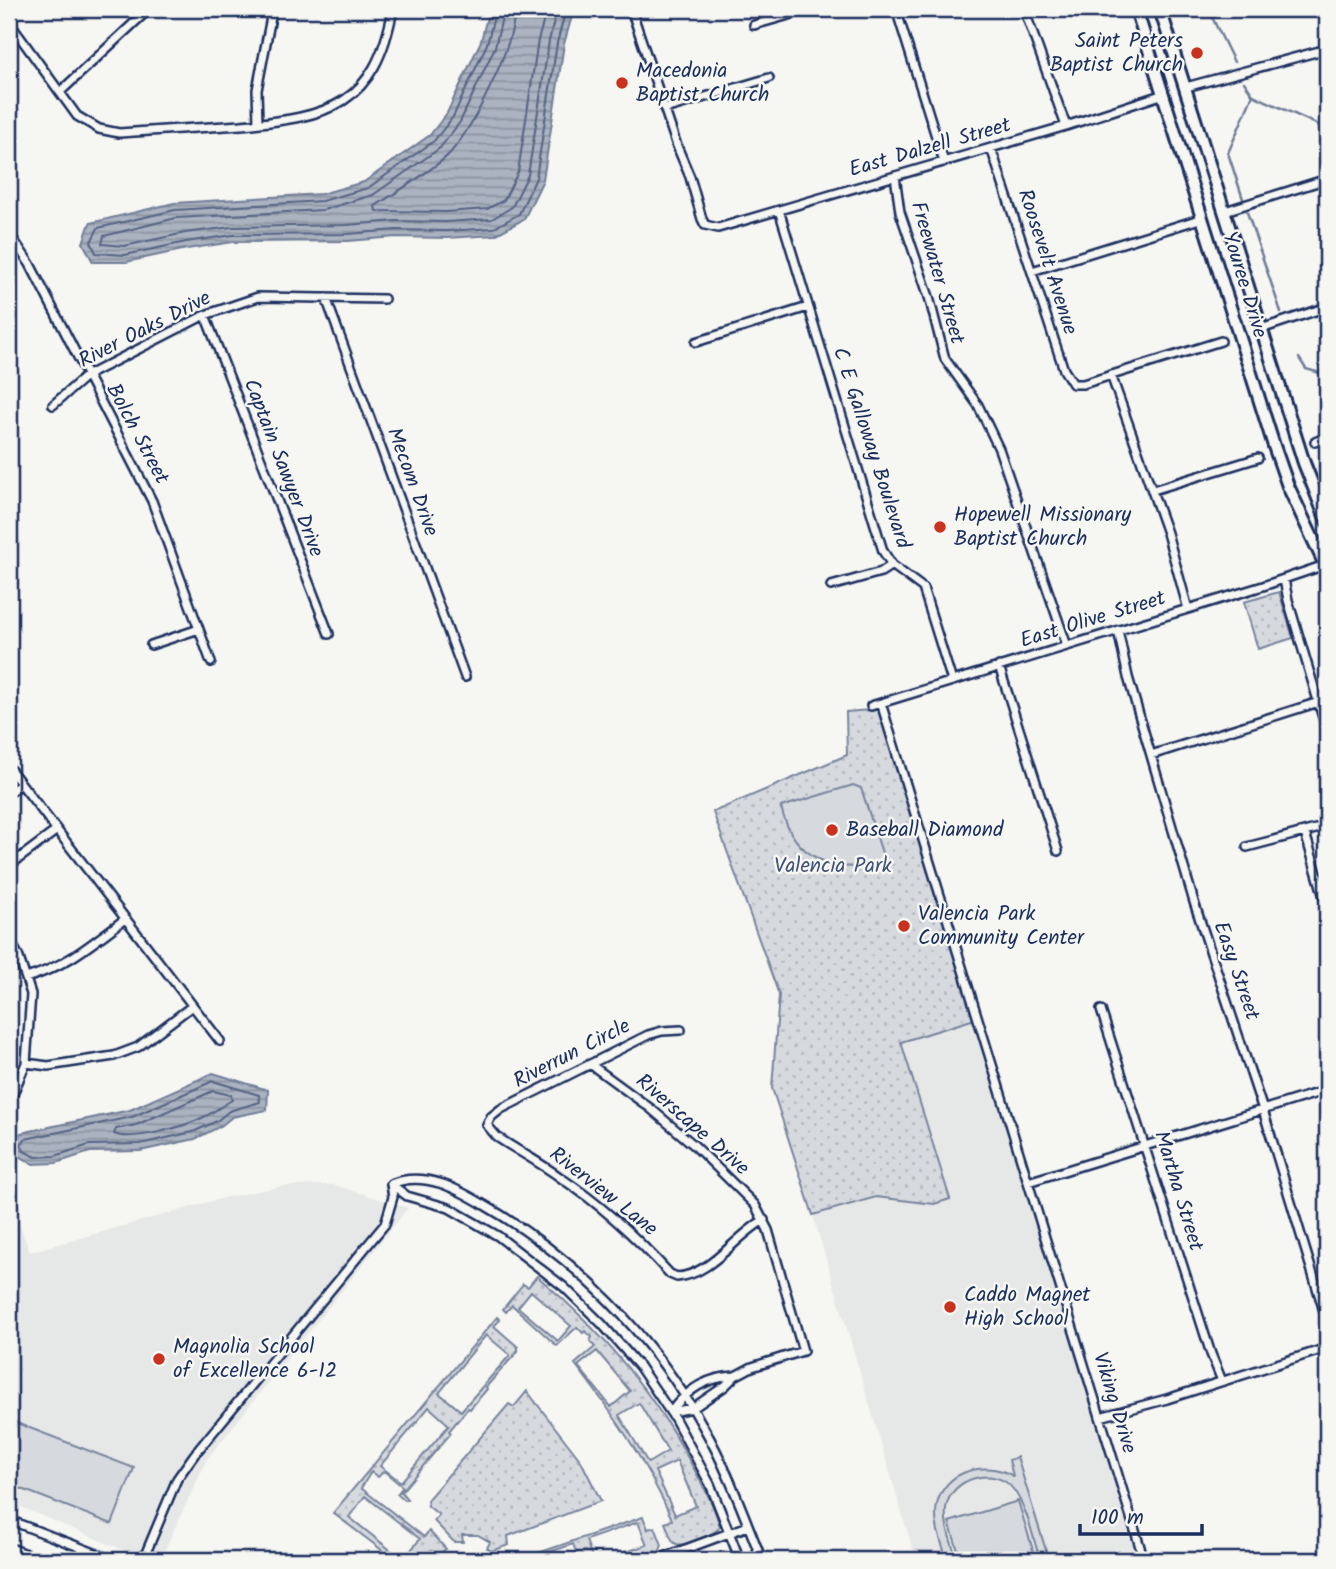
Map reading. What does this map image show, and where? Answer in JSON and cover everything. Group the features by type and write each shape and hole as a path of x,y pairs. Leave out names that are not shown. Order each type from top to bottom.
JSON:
{"main road":[{"name":"Youree Drive","path":"1136,9 1274,446 1288,486 1326,566"},
{"name":"Youree Drive","path":"1160,9 1304,463 1327,521"},
{"path":"1164,94 1186,87"},
{"path":"9,1549 37,1560"}],"street":[{"path":"60,92 149,9"},
{"path":"258,123 257,90 271,17 270,9"},
{"path":"9,22 77,116 86,123 112,132 258,123 309,117 326,111 349,97 366,80 384,45 393,9"},
{"path":"631,9 665,109 769,78"},
{"path":"754,25 810,9"},
{"path":"896,9 944,162"},
{"path":"1024,9 1066,126"},
{"path":"1186,87 1327,48"},
{"name":"East Dalzell Street","path":"665,109 705,225 718,228 1066,126 1164,94"},
{"name":"Roosevelt Avenue","path":"991,148 1064,370 1073,384 1083,384 1111,375"},
{"name":"Freewater Street","path":"895,176 900,212 929,297 945,359 978,405 999,449 1067,646"},
{"path":"1225,211 1327,179"},
{"name":"C E Galloway Boulevard","path":"779,210 883,551 892,565 920,584 926,594 952,681"},
{"path":"1032,271 1203,218"},
{"name":"Bolch Street","path":"9,233 30,264 152,502 211,662"},
{"name":"River Oaks Drive","path":"53,405 86,376 205,316 258,297 384,299"},
{"name":"Mecom Drive","path":"326,298 465,677"},
{"path":"696,342 808,307"},
{"path":"1261,329 1327,307"},
{"name":"Captain Sawyer Drive","path":"205,316 329,634"},
{"path":"1188,609 1153,490 1111,375 1221,341"},
{"path":"1315,442 1327,438"},
{"path":"1153,490 1258,458"},
{"path":"831,586 881,572 892,565"},
{"name":"East Olive Street","path":"871,706 1326,566"},
{"path":"1284,579 1327,731"},
{"path":"151,645 199,629"},
{"name":"Easy Street","path":"1118,630 1128,677 1198,913 1263,1110 1327,1321"},
{"path":"999,666 1058,851"},
{"path":"1152,755 1319,702"},
{"name":"Viking Drive","path":"881,703 1144,1560"},
{"path":"9,768 220,1041"},
{"path":"9,793 21,784"},
{"path":"1247,846 1327,827"},
{"path":"9,866 57,830"},
{"path":"1305,833 1327,907"},
{"path":"26,978 51,971 68,961 125,919"},
{"path":"9,937 31,994 26,1063 12,1096"},
{"path":"26,1063 48,1066 114,1056 138,1047 192,1006"},
{"name":"Martha Street","path":"1101,1010 1207,1342 1222,1381"},
{"name":"Riverrun Circle","path":"487,1125 491,1117 502,1109 654,1032 681,1030"},
{"name":"Riverscape Drive","path":"590,1065 650,1108 695,1146 755,1205 764,1220 803,1351 758,1365 735,1376 704,1383 684,1394"},
{"path":"1027,1179 1146,1146 1327,1090"},
{"name":"Riverview Lane","path":"487,1125 497,1137 563,1178 594,1202 639,1240 670,1274 677,1277 686,1276 714,1260 764,1220"},
{"path":"391,1184 405,1178 442,1184 500,1213 576,1271 618,1311 657,1357 693,1408 723,1464 762,1560"},
{"path":"391,1184 407,1196 462,1214 509,1244 581,1303 621,1345 671,1412 710,1484 740,1560"},
{"path":"143,1560 177,1479 194,1455 385,1224 393,1197 391,1184"},
{"path":"1100,1417 1327,1348"},
{"name":"Riverscape Drive","path":"671,1412 693,1408 735,1376"},
{"path":"671,1412 684,1394"},
{"path":"9,1520 113,1560"},
{"path":"656,1560 748,1526"}],"shaded area":[{"name":"Caddo Magnet High School","path":"974,1019 1137,1560 916,1560 813,1215 876,1197 901,1042"},
{"name":"Magnolia School of Excellence 6-12","path":"334,1185 408,1208 207,1459 160,1560 147,1560 9,1502 9,1215 15,1212 30,1252 224,1198 283,1186"}],"green space":[{"path":"1279,592 1293,638 1258,649 1244,602"},
{"name":"Valencia Park","path":"883,709 978,1018 901,1042 950,1199 934,1204 876,1197 813,1215 772,1088 779,995 713,812 847,755 846,712"},
{"name":"Baseball Diamond","path":"853,785 861,788 885,862 850,867 819,859 806,851 787,825 781,807"},
{"path":"537,1276 561,1297 605,1341 644,1389 679,1441 705,1490 718,1520 720,1527 717,1530 692,1542 674,1542 665,1523 672,1520 671,1517 650,1475 615,1419 575,1364 595,1347 590,1341 592,1337 577,1327 557,1346 512,1305 506,1312 503,1309 523,1284 528,1287","holes":["531,1291 571,1326 558,1341 518,1307","597,1351 630,1391 611,1407 578,1366","639,1403 668,1451 648,1463 619,1415","677,1461 696,1506 675,1515 655,1471"]},
{"path":"497,1317 500,1320 494,1326 518,1347 518,1351 401,1492 407,1499 404,1500 397,1494 403,1487 384,1471 378,1477 371,1472 361,1488 424,1537 429,1531 446,1549 441,1553 446,1560 403,1560 395,1560 333,1513","holes":["486,1335 510,1355 461,1411 439,1393","429,1407 449,1425 401,1482 380,1466","365,1496 420,1539 403,1560 349,1517"]},
{"path":"527,1391 581,1461 601,1501 508,1536 509,1545 491,1551 487,1548 490,1542 478,1535 462,1535 463,1542 454,1542 434,1521 439,1515 428,1506 427,1500 509,1404 514,1407"},
{"path":"9,1420 134,1468 112,1524 9,1484"},
{"path":"1017,1457 1049,1560 1040,1560 1026,1514 1013,1489 1005,1482 985,1477 964,1482 949,1498 946,1521 957,1560 947,1560 936,1519 938,1499 944,1488 953,1479 976,1469 1001,1471 1013,1476 1009,1460"},
{"path":"1018,1501 1036,1560 961,1560 949,1522"},
{"path":"643,1517 648,1529 655,1527 662,1545 659,1553 640,1560 602,1560 647,1545 638,1522 586,1540 593,1560 579,1560 573,1544 527,1560 518,1560"}],"water":[{"path":"489,9 574,9 564,44 543,180 524,219 495,235 233,242 126,262 93,262 83,243 90,223 174,203 321,194 364,182 430,135 447,113 481,41"},
{"path":"213,1073 268,1090 267,1110 232,1117 221,1126 195,1139 140,1151 90,1152 56,1163 33,1164 18,1155 11,1141 21,1133 130,1110"}],"waterway":[{"path":"1208,9 1234,62"},
{"path":"1244,82 1253,95 1327,129"},
{"path":"1243,199 1228,153 1253,95"},
{"path":"1247,212 1281,312"},
{"path":"1299,358 1306,369 1327,375"}],"place":[{"name":"Saint Peters Baptist Church","path":"1197,53"},
{"name":"Macedonia Baptist Church","path":"622,83"},
{"name":"Hopewell Missionary Baptist Church","path":"940,527"},
{"name":"Baseball Diamond","path":"832,830"},
{"name":"Valencia Park Community Center","path":"904,926"},
{"name":"Caddo Magnet High School","path":"950,1307"},
{"name":"Magnolia School of Excellence 6-12","path":"159,1359"}]}
